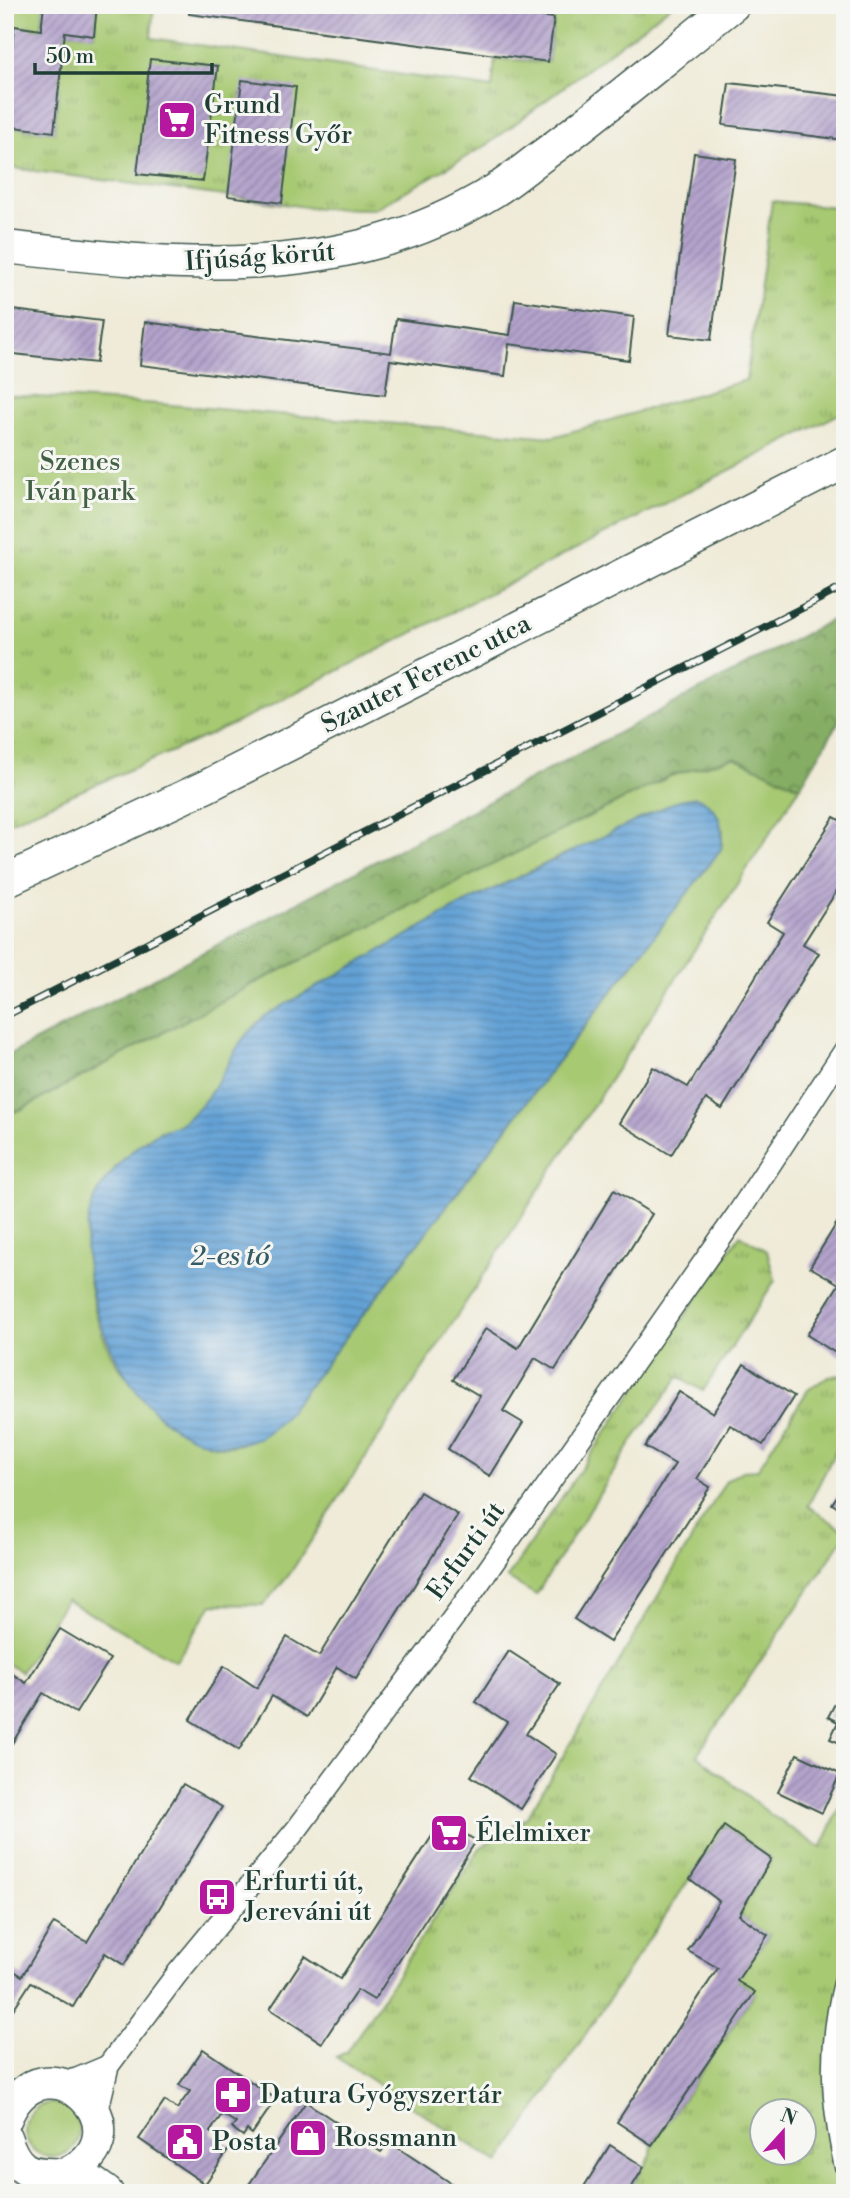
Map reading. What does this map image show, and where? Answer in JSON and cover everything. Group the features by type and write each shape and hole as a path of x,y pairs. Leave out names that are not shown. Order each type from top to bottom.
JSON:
{"street":[{"name":"Ifjúság körút","path":"5,247 166,263 248,264 354,250 424,224 494,191 587,122 733,5"},
{"name":"Szauter Ferenc utca","path":"5,881 207,786 845,462"},
{"name":"Erfurti út","path":"97,2128 108,2066 177,1974 296,1829 474,1590 737,1214 845,1050"},
{"path":"845,1981 836,2017 833,2108 845,2165"},
{"path":"5,2120 21,2093 33,2083 77,2079 108,2066"},
{"path":"33,2083 82,2093 97,2128 100,2157 121,2193"},
{"path":"64,2175 79,2168 90,2157 97,2128"},
{"path":"5,2137 9,2151 19,2164 32,2172 48,2177 81,2177 107,2193"}],"green space":[{"path":"5,5 44,5 41,30 14,27 5,106"},
{"path":"97,5 154,5 151,38 492,88 495,59 548,62 554,18 458,5 672,5 487,145 374,209 314,208 5,167 5,126 54,132 65,32 94,35"},
{"name":"Szenes Iván park","path":"772,201 845,208 845,411 232,725 5,824 5,395 158,404 553,437 746,380"},
{"path":"845,613 845,711 800,787 734,757 670,776 251,985 22,1109 5,1115 5,1057"},
{"path":"734,757 800,787 289,1575 263,1605 212,1604 176,1661 66,1600 21,1672 5,1663 5,1115 22,1109 251,985 670,776","holes":["723,830 721,849 283,1419 259,1436 240,1444 210,1444 194,1434 127,1377 106,1343 92,1298 87,1250 88,1228 95,1199 108,1177 135,1148 158,1132 180,1124 200,1107 242,1040 265,1016 461,905 569,852"]},
{"path":"740,1235 767,1251 775,1280 703,1391 679,1377 634,1439 536,1595 507,1578"},
{"path":"845,1375 845,1432 808,1506 845,1531 845,1536 697,1755 771,1815 821,1848 845,1797 845,2193 628,2193 651,2155 652,2145 755,1993 737,1980 768,1936 739,1915 771,1859 725,1826 499,2163 336,2057 347,2052 480,1848 527,1817 726,1481 742,1471 757,1470 808,1390 829,1376"},
{"path":"52,2103 71,2111 79,2130 71,2149 52,2157 33,2149 25,2130 33,2111"}],"water":[{"name":"2-es tó","path":"696,797 710,806 719,818 721,849 283,1419 258,1438 218,1444 182,1433 150,1407 124,1372 104,1330 91,1287 86,1245 91,1209 101,1187 117,1166 146,1140 180,1124 200,1107 242,1039 265,1016 461,905 679,800"}],"building":[{"path":"44,5 97,5 94,36 65,32 54,132 5,126 14,26 41,30"},
{"path":"190,5 453,5 554,18 548,62 189,14"},
{"name":"Grund Fitness Győr","path":"150,59 218,66 203,181 137,174"},
{"path":"242,80 296,87 282,203 228,196"},
{"path":"729,83 845,96 845,140 723,125"},
{"path":"694,153 736,159 711,340 669,335"},
{"path":"515,300 634,317 629,360 509,344 505,376 390,360 385,395 140,365 145,322 391,353 396,319 510,335"},
{"path":"5,309 102,321 96,363 5,353"},
{"path":"834,817 845,823 845,878 803,944 819,953 722,1109 706,1099 671,1155 619,1123 653,1067 688,1087 783,932 767,922"},
{"path":"614,1190 652,1214 555,1370 535,1358 503,1411 523,1423 490,1476 448,1449 480,1396 453,1380 486,1328 518,1348"},
{"path":"843,1213 845,1359 807,1335 839,1284 810,1267"},
{"path":"744,1364 794,1396 763,1445 730,1425 697,1479 710,1487 610,1642 574,1619 675,1464 645,1447 679,1392 713,1413"},
{"path":"842,1488 845,1490 845,1512 832,1504"},
{"path":"420,1492 458,1515 356,1679 337,1667 307,1717 272,1696 239,1750 190,1720 224,1666 257,1688 287,1637 319,1656"},
{"path":"60,1629 110,1659 76,1713 43,1693 11,1745 5,1741 5,1669 26,1683"},
{"path":"509,1651 560,1684 526,1734 556,1754 521,1809 471,1776 507,1722 476,1702"},
{"path":"839,1696 845,1698 845,1745 830,1739 838,1722 828,1717"},
{"path":"797,1754 840,1774 822,1813 778,1792"},
{"path":"183,1784 222,1807 124,1965 105,1953 73,2007 31,1982 5,2022 5,1965 22,1976 54,1923 87,1942"},
{"path":"443,1819 476,1841 374,2000 357,1990 322,2043 270,2009 305,1956 340,1979"},
{"path":"724,1826 771,1859 739,1915 768,1935 737,1981 755,1992 652,2145 617,2122 718,1968 688,1951 719,1901 690,1879"},
{"path":"203,2049 276,2099 252,2134 247,2130 243,2136 232,2128 236,2123 222,2114 210,2132 231,2146 205,2184 139,2139 165,2101 177,2109 190,2091 179,2085"},
{"path":"306,2102 381,2152 389,2142 460,2189 458,2193 243,2193"},
{"path":"610,2145 644,2167 628,2193 580,2193"}],"railway":[{"path":"5,1016 845,586"}],"place":[{"name":"Grund Fitness Győr","path":"177,120"},
{"name":"Élelmixer","path":"449,1833"},
{"name":"Erfurti út, Jereváni út","path":"217,1897"},
{"name":"Datura Gyógyszertár","path":"233,2095"},
{"name":"Rossmann","path":"308,2138"},
{"name":"Posta","path":"185,2142"}]}
